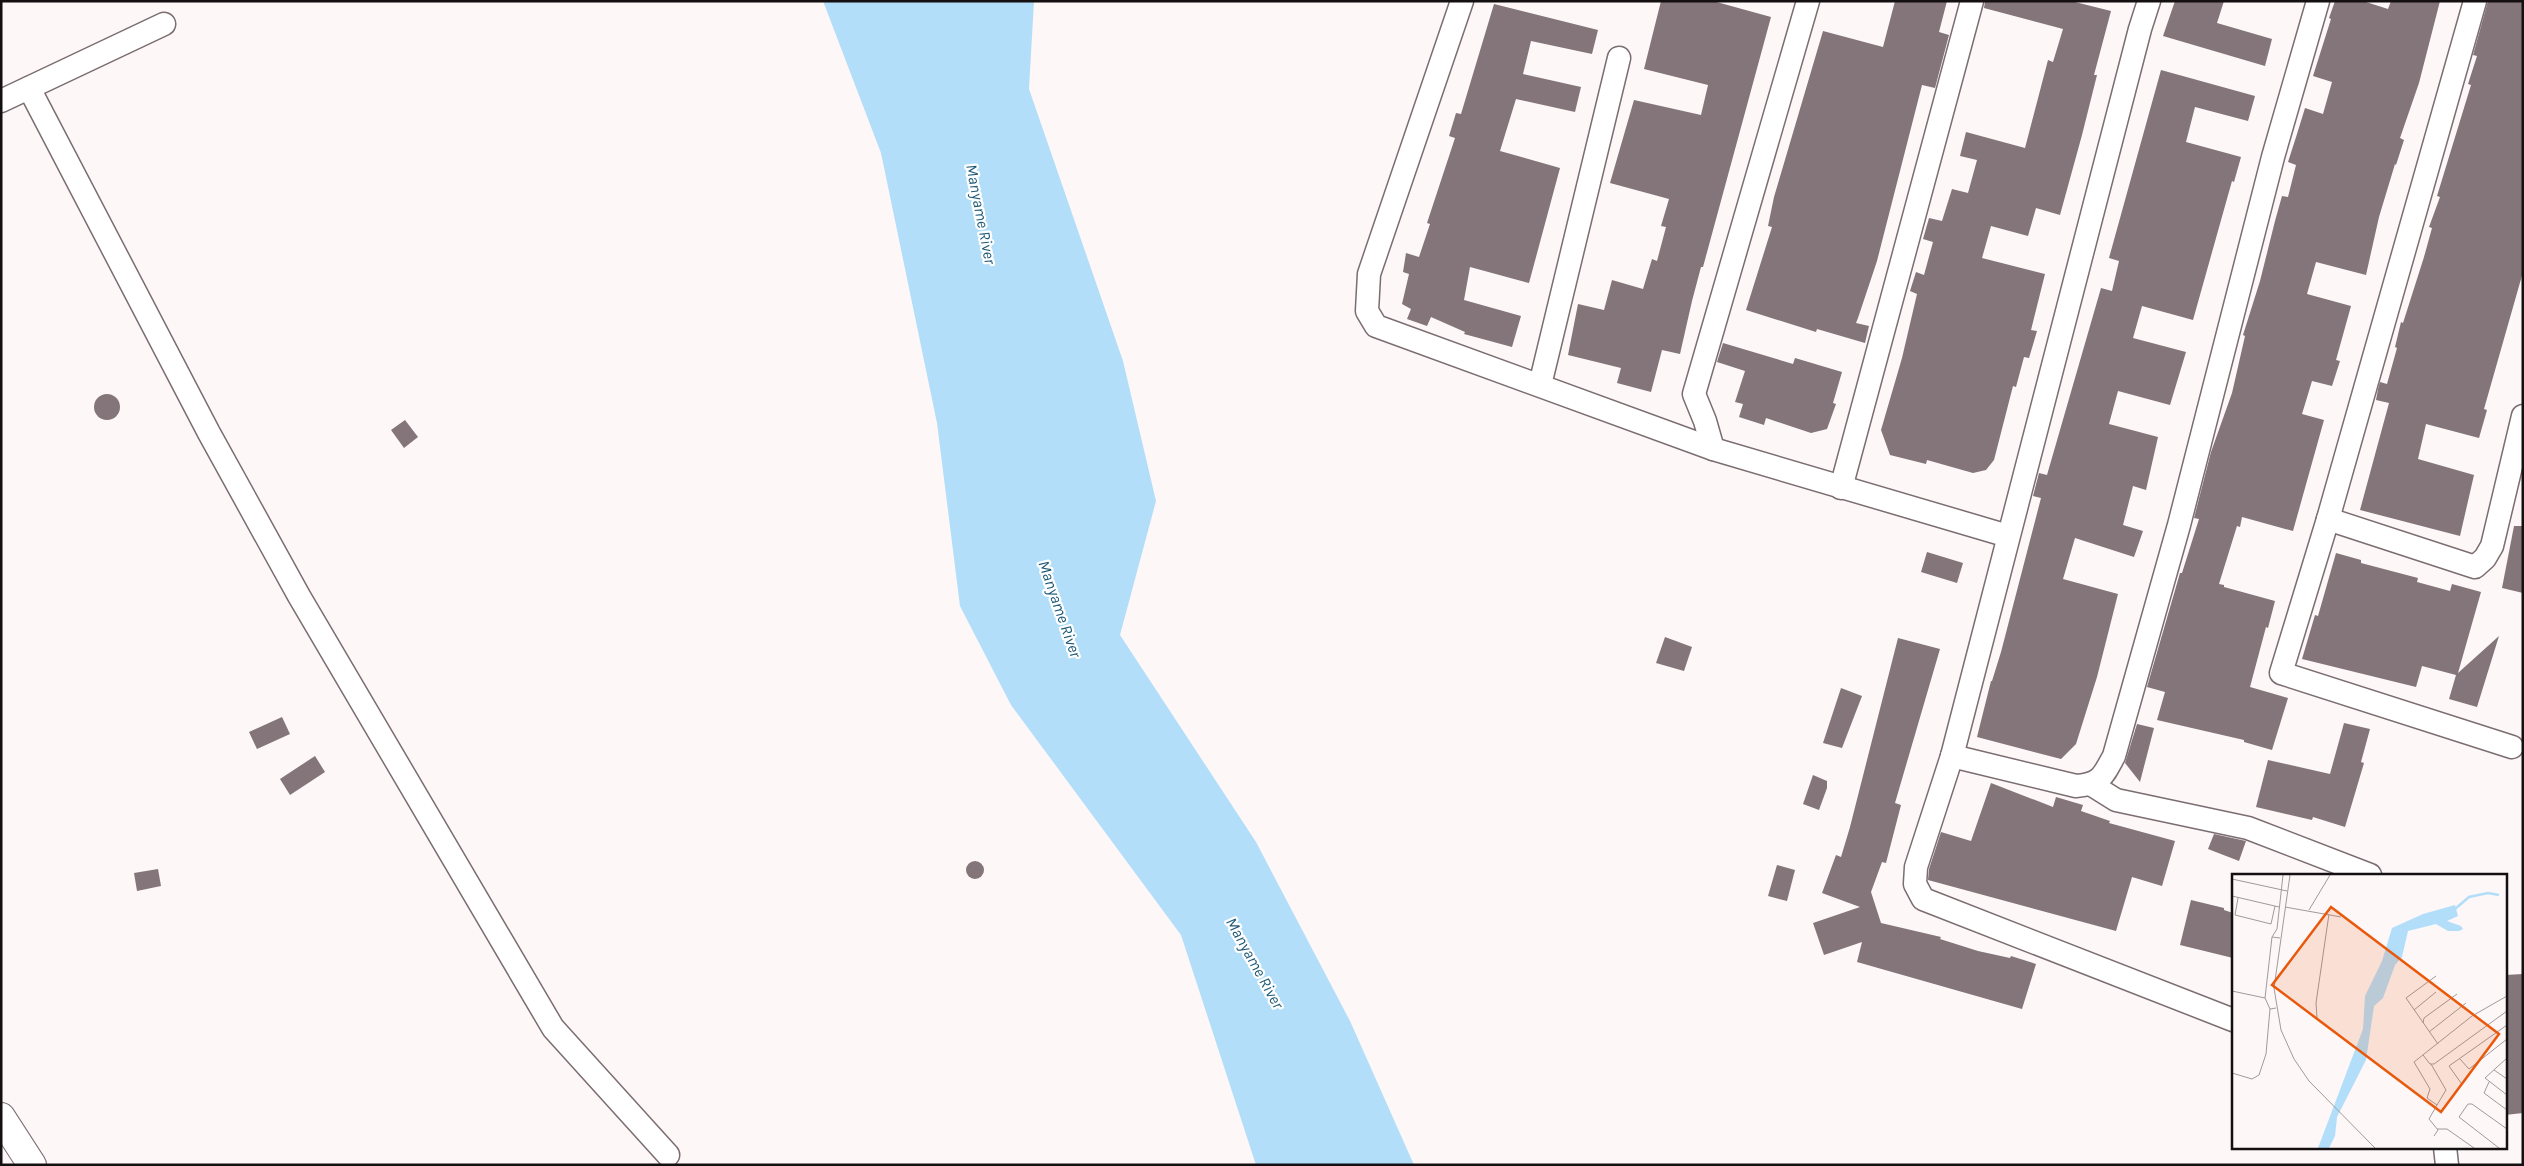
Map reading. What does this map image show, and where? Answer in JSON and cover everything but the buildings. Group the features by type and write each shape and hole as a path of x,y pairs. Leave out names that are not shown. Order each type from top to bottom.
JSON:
{"main road":[{"path":"1,1117 32,1165"}],"street":[{"path":"1462,1 1369,274 1366,292 1367,311 1376,326 1713,449 2008,536"},
{"path":"1713,449 1706,421 1694,394 1808,1"},
{"path":"1841,488 1972,1"},
{"path":"2149,1 2140,29 1952,756 1916,867 1915,884 1923,899 2232,1020"},
{"path":"2092,785 2104,775 2114,756 2179,525 2273,157 2318,1"},
{"path":"2475,1 2328,518 2281,673 2512,747"},
{"path":"1,101 164,24"},
{"path":"1540,385 1619,58"},
{"path":"29,88 209,433 299,596 553,1028 668,1156"},
{"path":"2328,518 2475,566 2485,558 2492,546 2523,416"},
{"path":"1952,756 2076,786 2092,785 2116,800 2248,828 2367,874"},
{"path":"2445,1148 2447,1165"}],"water":[{"name":"Manyame River","path":"823,1 1034,1 1029,89 1123,361 1156,501 1120,635 1256,842 1350,1021 1414,1165 1256,1165 1181,935 1011,705 960,606 937,423 881,153"}]}
